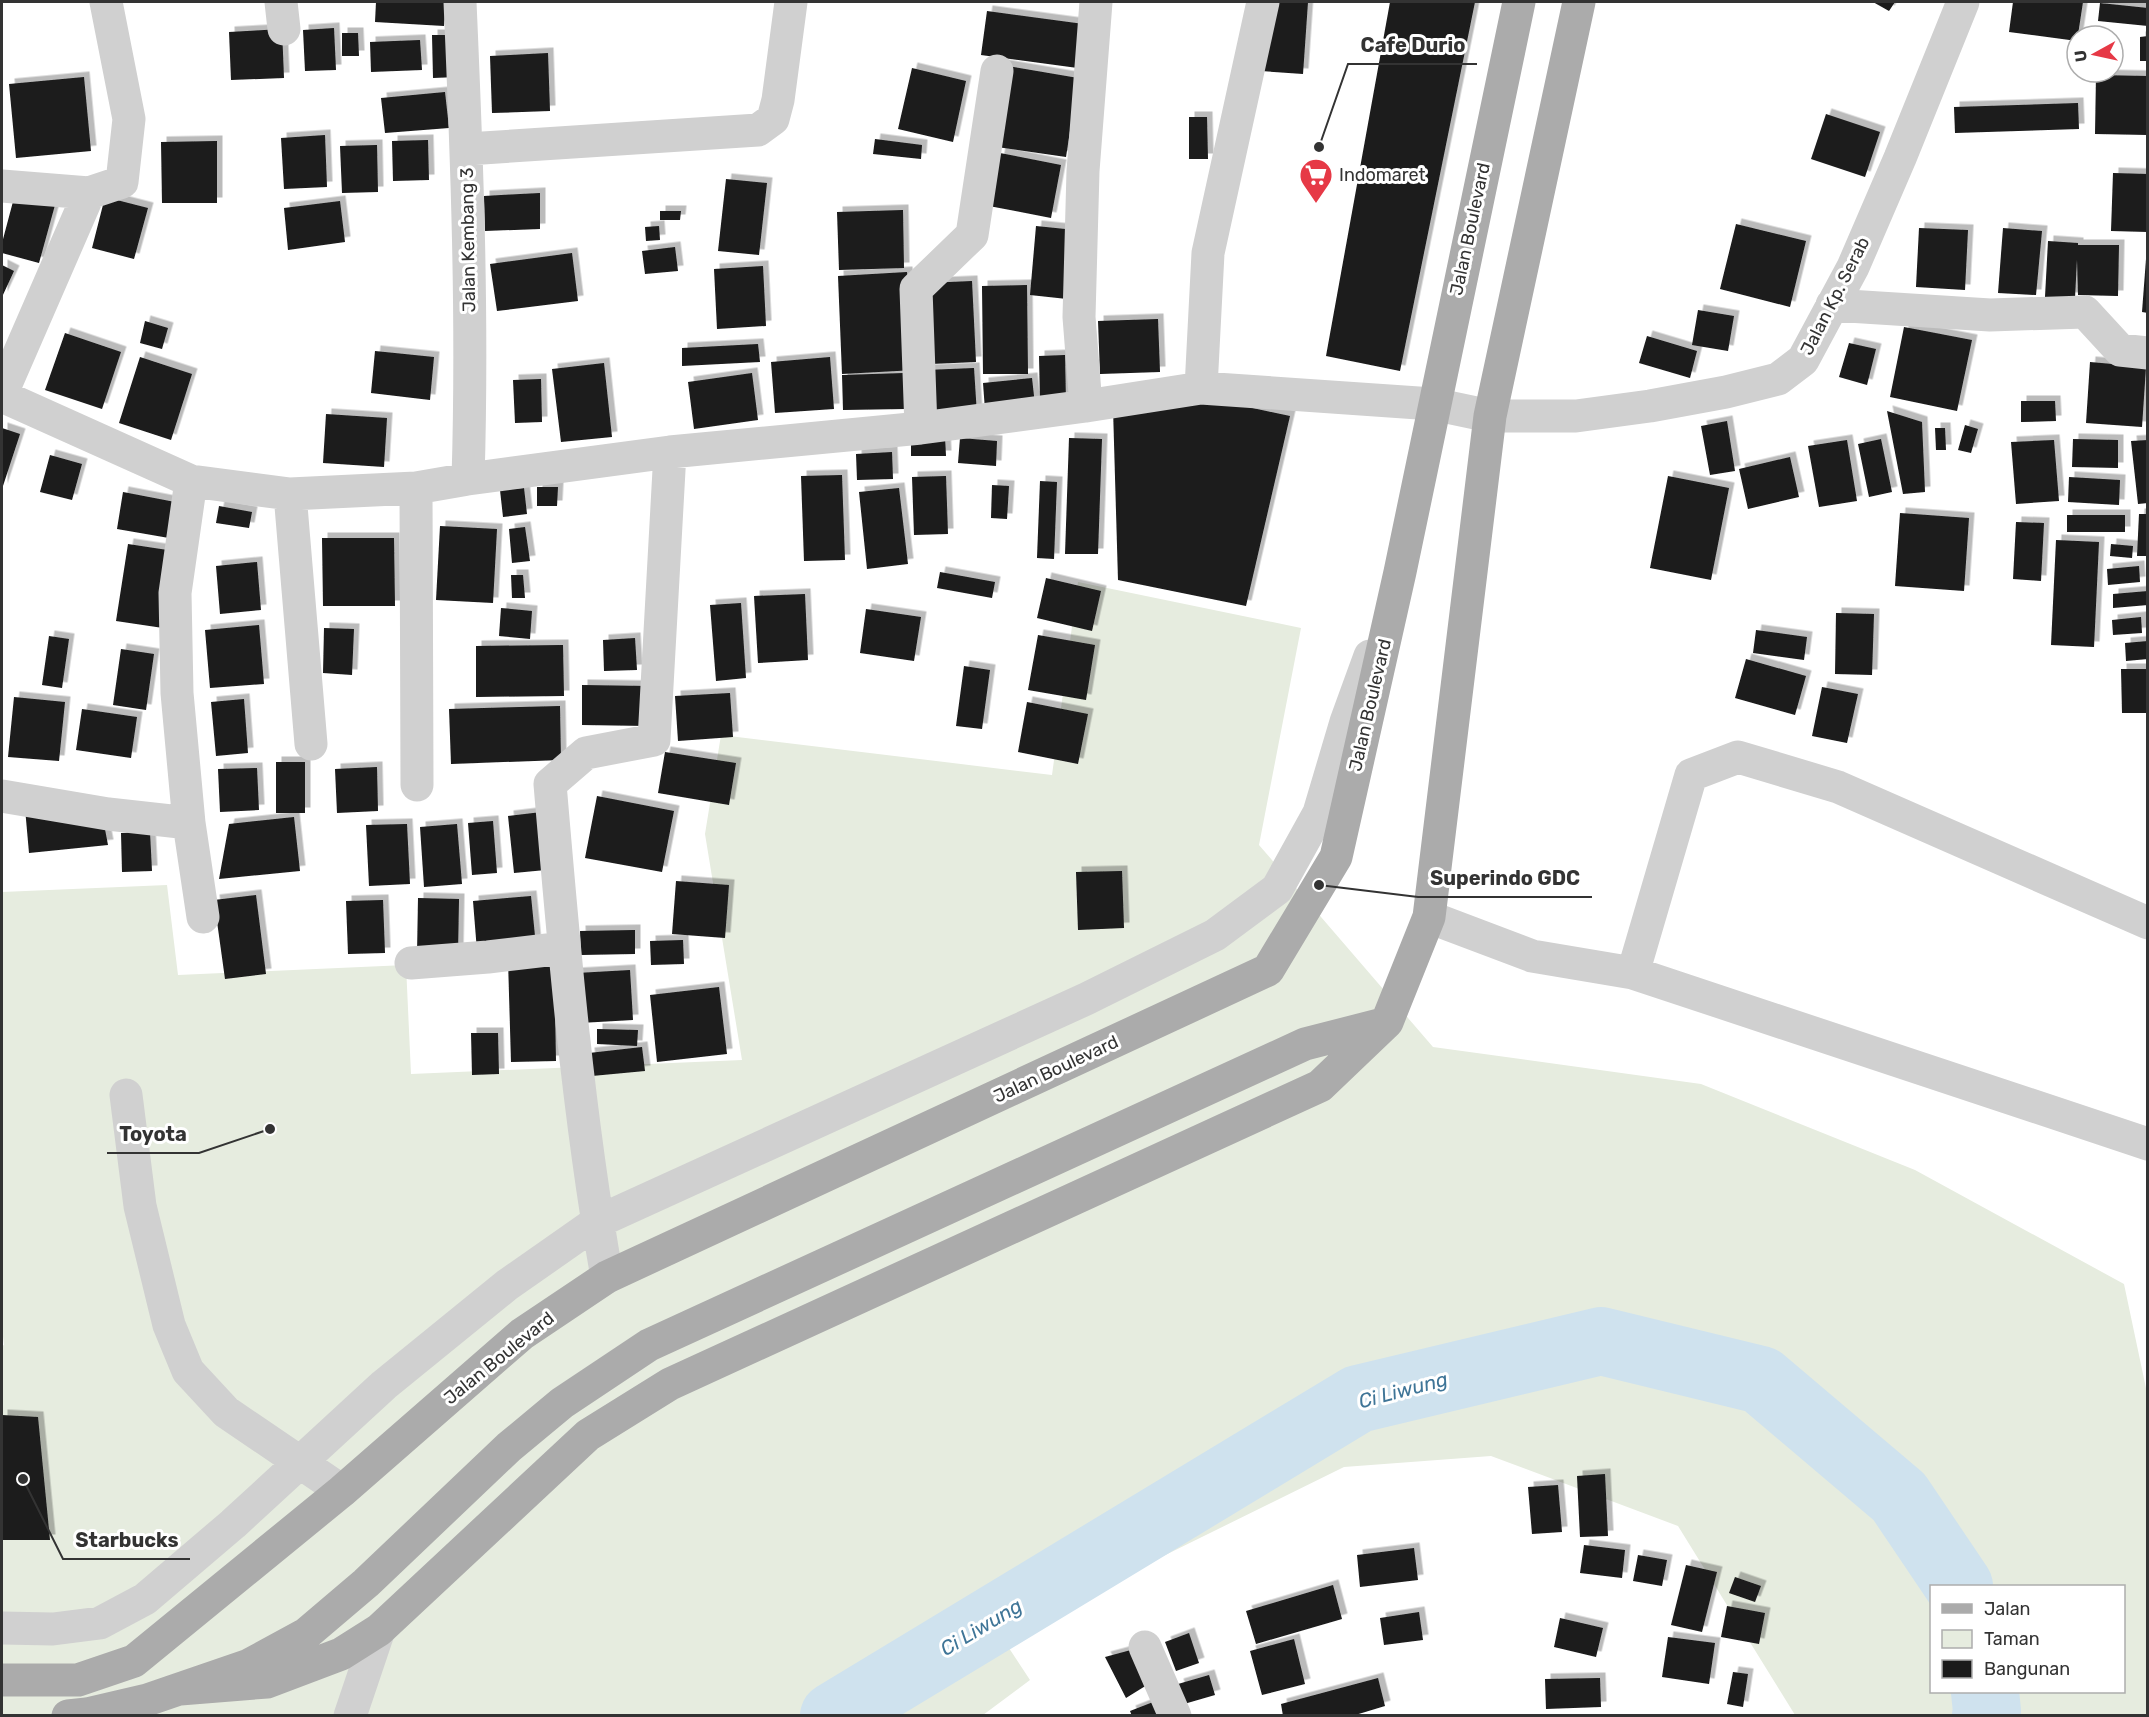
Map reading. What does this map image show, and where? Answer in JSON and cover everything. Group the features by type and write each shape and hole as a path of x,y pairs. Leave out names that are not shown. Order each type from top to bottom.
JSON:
{"main road":[{"name":"Jalan Boulevard","path":"2,1680 78,1680 134,1661 342,1491 522,1334 607,1277 1268,970 1336,857 1400,572 1433,404 1519,2"},
{"path":"180,1689 267,1682 341,1654 379,1630 588,1435 670,1384 1320,1086 1388,1022 1429,917 1490,416 1579,2"},
{"path":"68,1716 87,1714 147,1700 180,1689 249,1665 306,1634 366,1583 518,1440 562,1403 649,1345 1305,1044 1388,1022"},
{"path":"134,1661 147,1700"}],"street":[{"path":"2,186 90,192 122,182 129,119 106,2"},
{"name":"Jalan Kembang 3","path":"460,2 467,149 471,402 468,479"},
{"path":"467,149 758,130 773,118 778,99 791,2"},
{"path":"1086,406 1079,317 1083,171 1096,2"},
{"path":"1201,388 1208,253 1263,2"},
{"name":"Jalan Kp. Serab","path":"2,395 191,481 291,494 416,488 670,452 921,428 1201,388 1433,404 1490,416 1576,416 1650,406 1726,392 1778,379 1803,360 1853,267 1963,2"},
{"path":"921,428 916,289 972,235 997,71"},
{"path":"2,395 90,192"},
{"path":"1832,305 1990,315 2085,312 2120,350 2148,353"},
{"path":"607,1277 579,1089 550,784 586,753 654,740 670,452"},
{"path":"191,481 175,593 177,693 189,823 203,917"},
{"path":"416,488 417,785"},
{"path":"291,494 310,744"},
{"path":"2,1628 53,1629 100,1623 145,1599 301,1463 384,1385 507,1285 597,1222 1086,999 1215,935 1278,889 1319,813 1346,722 1400,572"},
{"path":"1633,974 1691,775 1738,757 1838,787 2148,923"},
{"path":"2,796 108,814 189,823"},
{"path":"1429,917 1532,956 1633,974 2148,1144"},
{"path":"411,963 564,948"},
{"path":"126,1095 140,1206 169,1325 188,1371 226,1412 342,1491"},
{"path":"350,1716 379,1630"},
{"path":"1145,1647 1175,1716"}],"green space":[{"path":"1078,582 1301,628 1259,845 1433,1047 1701,1084 1915,1170 2124,1284 2147,1393 2147,1715 1795,1715 1678,1526 1491,1456 1344,1467 1001,1636 1030,1680 983,1715 2,1715 2,1346 4,1345 2,1328 2,892 167,885 178,975 406,965 411,1074 742,1060 705,834 721,735 1052,775"}],"building":[{"path":"376,2 446,2 444,26 375,22"},
{"path":"1267,2 1308,2 1303,74 1261,71"},
{"path":"1390,2 1475,2 1400,371 1326,356"},
{"path":"1873,2 1895,2 1889,11"},
{"path":"2013,2 2083,2 2080,24 2065,24 2065,39 2009,32"},
{"path":"2100,3 2148,8 2148,26 2098,21"},
{"path":"987,11 1091,25 1085,69 981,55"},
{"path":"334,28 336,70 305,71 303,30"},
{"path":"282,29 284,78 231,80 229,32"},
{"path":"342,33 358,33 359,56 342,56"},
{"path":"432,35 456,35 457,77 433,78"},
{"path":"2148,36 2148,61 2140,61 2140,37"},
{"path":"420,40 422,70 371,72 370,42"},
{"path":"548,53 550,111 492,113 490,56"},
{"path":"1002,65 1078,78 1066,157 990,146"},
{"path":"912,68 966,81 953,142 898,129"},
{"path":"2125,76 2148,76 2148,135 2095,134 2096,84 2125,84"},
{"path":"84,77 91,151 16,158 9,84"},
{"path":"445,92 449,128 385,133 381,98"},
{"path":"2078,103 2079,129 1955,133 1954,107"},
{"path":"1826,114 1880,132 1865,177 1811,159"},
{"path":"1189,117 1207,117 1208,159 1189,159"},
{"path":"325,135 327,187 284,189 281,138"},
{"path":"875,139 922,145 921,159 873,154"},
{"path":"428,140 429,180 393,181 392,141"},
{"path":"217,141 217,203 162,203 161,142"},
{"path":"377,145 378,192 342,193 340,146"},
{"path":"1000,153 1061,165 1051,218 989,206"},
{"path":"2113,173 2148,174 2148,232 2111,231"},
{"path":"726,179 767,183 759,255 718,251"},
{"path":"540,193 540,229 485,231 484,196"},
{"path":"15,194 55,205 39,263 2,253 2,243"},
{"path":"105,197 148,208 134,259 92,248"},
{"path":"340,201 345,242 288,250 284,208"},
{"path":"903,210 904,268 839,270 837,212"},
{"path":"660,211 681,211 680,220 660,220"},
{"path":"1736,224 1806,241 1790,307 1720,289"},
{"path":"659,226 660,240 646,241 645,227"},
{"path":"1036,226 1075,230 1067,299 1030,295"},
{"path":"1919,228 1968,230 1965,290 1916,287"},
{"path":"2003,228 2042,231 2036,295 1998,293"},
{"path":"2048,241 2078,243 2078,245 2119,245 2118,296 2078,295 2077,259 2075,298 2045,297"},
{"path":"675,247 678,271 645,274 642,251"},
{"path":"572,253 578,301 497,311 490,264"},
{"path":"2146,259 2148,259 2148,313 2142,312"},
{"path":"2,265 14,271 2,297"},
{"path":"763,266 766,326 717,329 714,269"},
{"path":"907,272 915,370 842,374 838,276"},
{"path":"972,281 976,362 931,364 927,283"},
{"path":"1027,285 1028,374 983,374 982,286"},
{"path":"1698,310 1734,316 1728,351 1692,345"},
{"path":"1158,319 1160,372 1100,374 1098,321"},
{"path":"145,321 168,328 162,349 140,343"},
{"path":"1904,327 1972,340 1957,411 1890,397"},
{"path":"65,333 121,352 102,409 45,390"},
{"path":"1647,336 1697,351 1690,378 1639,363"},
{"path":"1849,343 1876,349 1867,385 1839,377"},
{"path":"758,344 760,362 682,366 682,348"},
{"path":"375,351 434,357 430,400 371,393"},
{"path":"1065,355 1066,402 1040,402 1039,356"},
{"path":"140,357 192,374 171,440 119,423"},
{"path":"830,357 834,409 775,413 771,362"},
{"path":"2090,362 2146,367 2142,427 2086,423"},
{"path":"604,363 612,437 561,442 552,369"},
{"path":"974,368 977,415 929,418 926,370"},
{"path":"752,373 758,420 694,429 688,382"},
{"path":"904,373 905,409 843,410 842,375"},
{"path":"1032,378 1035,405 985,410 983,383"},
{"path":"541,379 542,422 515,423 513,380"},
{"path":"1211,399 1290,416 1246,606 1118,580 1113,408"},
{"path":"2021,401 2055,401 2056,421 2021,422"},
{"path":"1887,411 1922,422 1925,492 1903,494"},
{"path":"326,414 387,418 384,467 323,463"},
{"path":"1727,421 1735,471 1710,475 1701,426"},
{"path":"1965,425 1978,429 1971,453 1958,450"},
{"path":"2,428 20,434 2,489"},
{"path":"1935,428 1945,428 1946,450 1936,450"},
{"path":"945,437 946,456 911,456 911,438"},
{"path":"960,438 997,441 996,466 958,463"},
{"path":"1069,438 1102,439 1098,554 1065,554"},
{"path":"1881,439 1892,492 1869,497 1858,444"},
{"path":"2073,439 2118,440 2118,468 2072,467"},
{"path":"1847,440 1857,501 1819,507 1808,446"},
{"path":"2054,440 2059,501 2016,504 2011,442"},
{"path":"2148,440 2148,503 2138,504 2131,441"},
{"path":"892,452 893,479 857,480 856,454"},
{"path":"50,455 82,464 72,500 40,492"},
{"path":"1790,457 1799,497 1748,509 1739,469"},
{"path":"842,475 845,560 804,561 801,476"},
{"path":"946,476 948,534 914,535 912,477"},
{"path":"1668,476 1729,488 1711,580 1650,568"},
{"path":"2069,477 2120,480 2119,505 2068,502"},
{"path":"1040,481 1057,482 1054,559 1037,558"},
{"path":"992,485 1009,486 1007,519 991,518"},
{"path":"537,487 558,487 557,506 537,506"},
{"path":"524,488 527,514 503,517 500,490"},
{"path":"899,488 908,564 867,569 859,492"},
{"path":"123,492 175,502 169,538 117,529"},
{"path":"219,506 252,512 249,528 216,523"},
{"path":"1900,513 1969,518 1964,591 1895,586"},
{"path":"2139,514 2148,514 2148,556 2137,556"},
{"path":"2067,515 2125,515 2125,532 2067,532"},
{"path":"2016,522 2044,523 2041,581 2013,579"},
{"path":"440,526 497,529 493,603 436,600"},
{"path":"525,527 530,561 512,563 509,529"},
{"path":"322,538 394,538 395,606 323,606"},
{"path":"2056,540 2099,542 2094,647 2051,645"},
{"path":"128,544 174,551 163,628 116,621"},
{"path":"2111,544 2133,546 2132,558 2110,556"},
{"path":"257,562 261,610 220,614 216,566"},
{"path":"2139,566 2140,582 2108,585 2107,569"},
{"path":"940,572 995,582 992,598 937,588"},
{"path":"511,575 523,575 525,598 512,598"},
{"path":"1046,578 1101,591 1092,631 1037,618"},
{"path":"2148,591 2148,605 2113,608 2113,594"},
{"path":"805,594 808,660 758,663 754,596"},
{"path":"741,603 746,678 716,681 710,605"},
{"path":"501,608 532,611 530,639 499,636"},
{"path":"866,609 921,617 914,661 860,653"},
{"path":"1836,613 1874,614 1872,675 1835,674"},
{"path":"2141,617 2142,633 2113,635 2112,620"},
{"path":"259,625 264,684 210,688 205,630"},
{"path":"324,628 354,629 352,675 323,673"},
{"path":"1756,630 1807,637 1804,660 1753,653"},
{"path":"1038,635 1095,645 1086,700 1028,690"},
{"path":"49,636 69,639 62,688 42,685"},
{"path":"635,638 637,670 604,671 603,640"},
{"path":"2148,641 2148,659 2126,661 2125,643"},
{"path":"563,645 564,696 476,697 476,646"},
{"path":"121,649 154,654 146,710 113,705"},
{"path":"1746,659 1806,676 1795,715 1735,698"},
{"path":"964,666 990,670 982,729 956,726"},
{"path":"2121,669 2148,669 2148,713 2122,713"},
{"path":"582,685 648,686 647,726 582,725"},
{"path":"1822,687 1858,694 1847,743 1812,736"},
{"path":"730,693 733,737 678,741 675,696"},
{"path":"14,697 65,702 59,761 8,757"},
{"path":"244,699 248,753 216,756 211,702"},
{"path":"1027,702 1088,714 1078,764 1018,752"},
{"path":"560,706 561,760 451,764 449,709"},
{"path":"82,709 137,717 131,758 76,750"},
{"path":"665,752 736,763 729,805 658,793"},
{"path":"276,762 305,762 305,813 276,813"},
{"path":"377,767 378,811 337,813 335,769"},
{"path":"257,768 259,810 220,812 218,769"},
{"path":"597,796 674,811 662,872 585,858"},
{"path":"25,808 103,819 108,845 29,853"},
{"path":"550,811 556,869 514,873 508,816"},
{"path":"294,817 300,871 219,879 229,824"},
{"path":"493,821 497,873 472,875 468,823"},
{"path":"407,824 410,884 369,886 366,825"},
{"path":"457,824 462,884 424,887 420,827"},
{"path":"150,832 152,871 122,872 121,833"},
{"path":"1122,871 1124,928 1078,930 1076,872"},
{"path":"676,881 729,885 725,938 672,934"},
{"path":"256,895 266,974 225,979 214,900"},
{"path":"531,896 536,946 477,951 473,901"},
{"path":"418,898 459,899 458,955 417,954"},
{"path":"383,900 385,953 348,954 346,901"},
{"path":"635,930 635,954 581,955 580,931"},
{"path":"683,940 684,964 651,965 650,941"},
{"path":"554,959 556,1061 511,1062 508,960"},
{"path":"630,970 633,1020 580,1023 577,973"},
{"path":"719,987 727,1054 657,1062 650,995"},
{"path":"597,1029 638,1030 637,1046 597,1044"},
{"path":"471,1033 498,1033 499,1074 472,1075"},
{"path":"642,1047 645,1071 592,1076 589,1053"},
{"path":"2,1415 38,1417 50,1540 2,1540"},
{"path":"1605,1474 1608,1536 1580,1537 1577,1476"},
{"path":"1558,1485 1562,1532 1532,1534 1528,1487"},
{"path":"1584,1545 1625,1550 1622,1578 1580,1573"},
{"path":"1414,1548 1418,1580 1360,1587 1357,1555"},
{"path":"1638,1555 1667,1560 1662,1586 1633,1581"},
{"path":"1686,1565 1717,1572 1702,1632 1671,1625"},
{"path":"1735,1577 1761,1586 1755,1602 1729,1593"},
{"path":"1333,1585 1342,1619 1256,1644 1246,1611"},
{"path":"1727,1606 1765,1613 1759,1644 1721,1637"},
{"path":"1419,1612 1423,1640 1384,1645 1380,1618"},
{"path":"1560,1618 1603,1628 1596,1657 1554,1647"},
{"path":"1189,1633 1199,1663 1176,1671 1165,1642"},
{"path":"1668,1637 1715,1643 1709,1684 1662,1677"},
{"path":"1294,1639 1305,1684 1262,1695 1250,1651"},
{"path":"1142,1647 1155,1680 1126,1698 1105,1657"},
{"path":"1733,1672 1748,1674 1743,1707 1727,1704"},
{"path":"1209,1675 1215,1695 1184,1704 1178,1684"},
{"path":"1378,1678 1385,1706 1352,1716 1283,1716 1281,1704"},
{"path":"1600,1678 1601,1707 1546,1709 1545,1679"},
{"path":"1166,1697 1174,1716 1132,1716 1130,1711"}],"waterway":[{"name":"Ci Liwung","path":"834,1716 1358,1399 1601,1341 1761,1380 1899,1497 1958,1585"},
{"name":"Ci Liwung","path":"1985,1693 1986,1716"}],"place":[{"name":"Cafe Durio","path":"1319,147"},
{"name":"Indomaret","path":"1316,204"},
{"name":"Superindo GDC","path":"1319,885"},
{"name":"Toyota","path":"270,1129"},
{"name":"Starbucks","path":"23,1479"}]}
